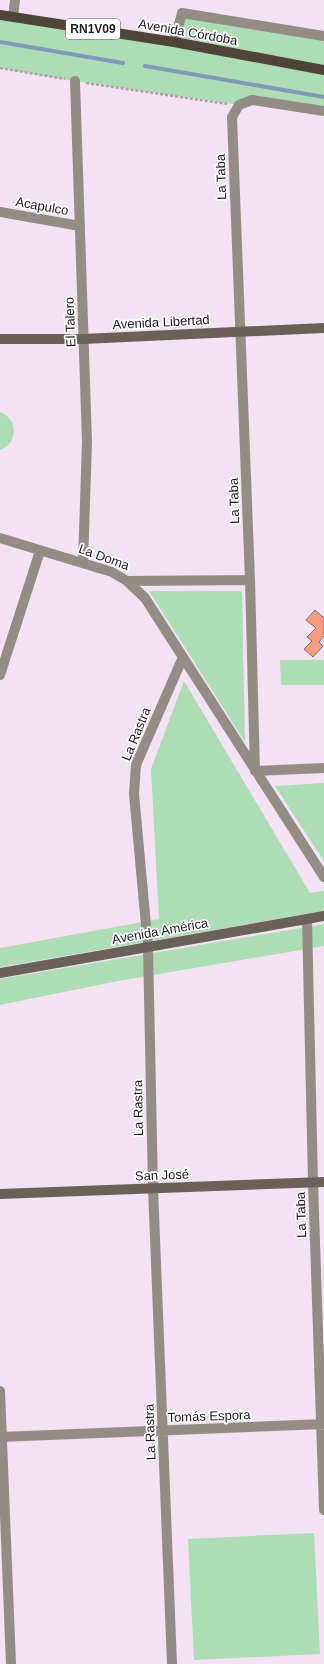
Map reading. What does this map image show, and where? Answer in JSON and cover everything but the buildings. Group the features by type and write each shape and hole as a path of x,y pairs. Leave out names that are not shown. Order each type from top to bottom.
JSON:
{"main road":[{"name":"Avenida Córdoba","path":"0,15 174,42 324,70"}],"street":[{"path":"13,17 15,0"},
{"path":"174,42 182,13 324,36"},
{"name":"El Talero","path":"75,81 87,442 83,563"},
{"path":"239,105 252,100 324,111"},
{"name":"La Taba","path":"239,105 232,117 250,580 255,771"},
{"name":"Acapulco","path":"0,212 80,226"},
{"name":"Avenida Libertad","path":"0,339 83,339 324,328"},
{"name":"La Doma","path":"0,538 112,572 127,581 250,580"},
{"path":"0,675 40,551"},
{"path":"127,581 145,598 324,877"},
{"name":"La Rastra","path":"172,1664 153,1188 148,947 134,794 136,766 183,657"},
{"path":"255,771 324,768"},
{"name":"Avenida América","path":"0,973 324,916"},
{"name":"La Taba","path":"307,919 312,1182 323,1424 324,1510"},
{"name":"San José","path":"0,1194 324,1182"},
{"path":"0,1391 10,1664"},
{"name":"Tomás Espora","path":"1,1437 323,1424"}],"path":[{"path":"0,68 75,81"},
{"path":"94,84 239,105"}],"green space":[{"path":"182,13 324,36 324,111 265,101 239,105 75,81 0,68 0,15 173,42"},
{"path":"0,412 11,420 14,431 10,442 6,447 0,450"},
{"path":"149,591 242,591 245,742"},
{"path":"280,660 324,660 324,685 281,685"},
{"path":"184,681 310,893 324,891 324,911 0,967 0,948 159,919 151,769"},
{"path":"324,783 324,861 275,786"},
{"path":"324,924 324,946 118,981 0,1005 0,979"},
{"path":"314,1533 320,1654 194,1660 188,1539"}],"waterway":[{"path":"0,42 123,63"},
{"path":"145,66 324,97"}]}
